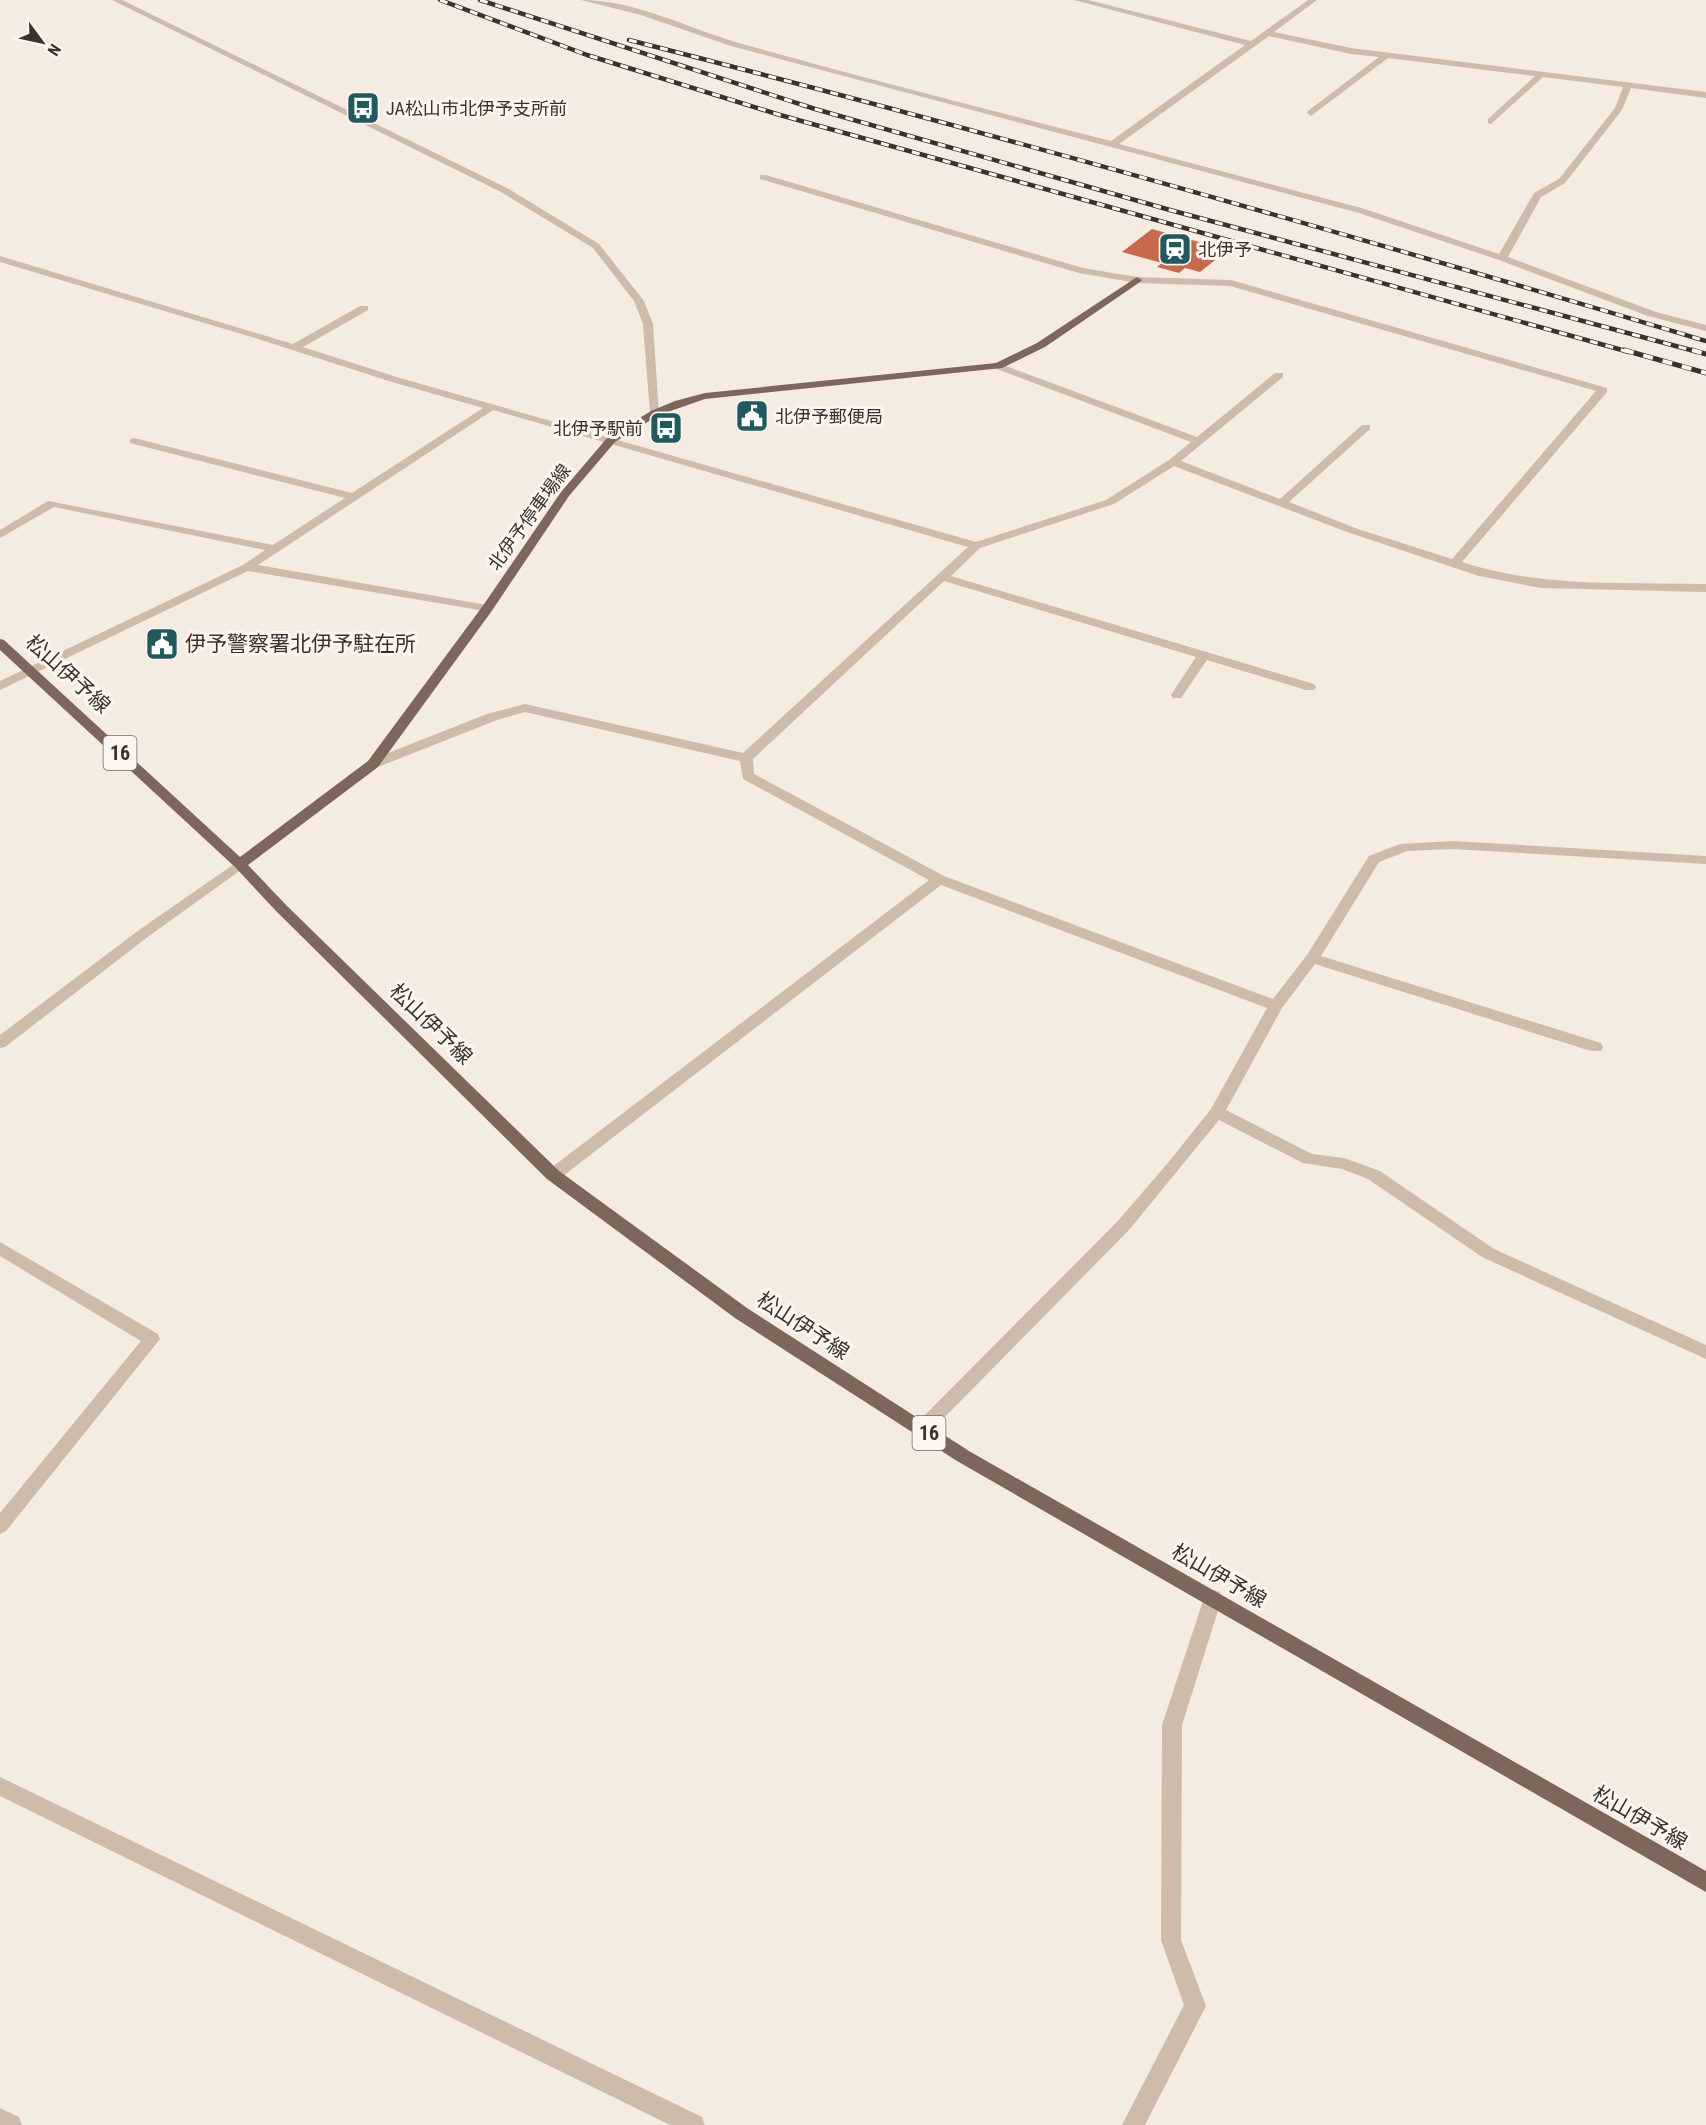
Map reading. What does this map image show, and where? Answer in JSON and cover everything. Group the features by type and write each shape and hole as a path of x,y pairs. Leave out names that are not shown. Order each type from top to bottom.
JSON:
{"main road":[{"name":"北伊予停車場線","path":"240,864 373,764 487,609 565,494 610,440 655,413 705,396 998,366 1041,345 1137,280"},
{"name":"松山伊予線","path":"0,643 31,669 240,864 281,908 553,1175 741,1313 963,1456 1706,1882"}],"street":[{"path":"116,0 504,190 596,246 639,301 648,324 655,413"},
{"path":"585,0 643,13 734,44 1362,211 1502,258 1652,314 1706,328"},
{"path":"1078,0 1252,44"},
{"path":"1114,144 1313,0"},
{"path":"1267,33 1351,51 1706,95"},
{"path":"1311,112 1387,55"},
{"path":"1491,121 1541,75"},
{"path":"1502,258 1537,195 1562,181 1619,108 1628,86"},
{"path":"763,177 1082,271 1137,280 1231,283 1602,390 1454,564"},
{"path":"0,258 295,347 396,380 976,546"},
{"path":"295,347 364,308"},
{"path":"998,366 1198,441"},
{"path":"746,758 976,546 1110,502 1173,462 1279,375"},
{"path":"0,686 31,669 247,567 491,407"},
{"path":"1282,503 1366,427"},
{"path":"134,441 354,497"},
{"path":"1173,462 1351,530 1479,572 1541,584 1706,588"},
{"path":"0,535 52,503 275,549"},
{"path":"247,567 487,609"},
{"path":"942,577 1310,687"},
{"path":"1177,695 1204,656"},
{"path":"373,764 492,717 525,708 746,758"},
{"path":"746,758 748,776 939,879 1276,1006"},
{"path":"922,1429 1123,1226 1216,1112 1276,1006 1312,958 1374,859 1405,847 1453,845 1706,860"},
{"path":"0,1043 144,933 240,864"},
{"path":"553,1175 939,879"},
{"path":"1312,958 1596,1047"},
{"path":"1216,1112 1310,1159 1344,1164 1374,1174 1488,1253 1706,1352"},
{"path":"0,1248 152,1339 0,1526"},
{"path":"1133,2125 1195,2006 1171,1940 1172,1725 1213,1598"},
{"path":"0,1786 694,2125"},
{"path":"0,2119 11,2125"}],"building":[{"name":"北伊予","path":"1152,229 1228,250 1200,272 1185,268 1179,273 1157,267 1162,263 1122,252"}],"railway":[{"path":"440,0 587,55 780,115 1629,352"},
{"path":"480,0 815,109 1170,210 1698,352"},
{"path":"629,40 1169,185 1706,341"},
{"path":"1624,350 1706,373"},
{"path":"1692,350 1706,354"}],"place":[{"name":"JA松山市北伊予支所前","path":"363,108"},
{"name":"北伊予","path":"1175,249"},
{"name":"北伊予郵便局","path":"752,416"},
{"name":"北伊予駅前","path":"666,428"},
{"name":"伊予警察署北伊予駐在所","path":"162,644"}]}
